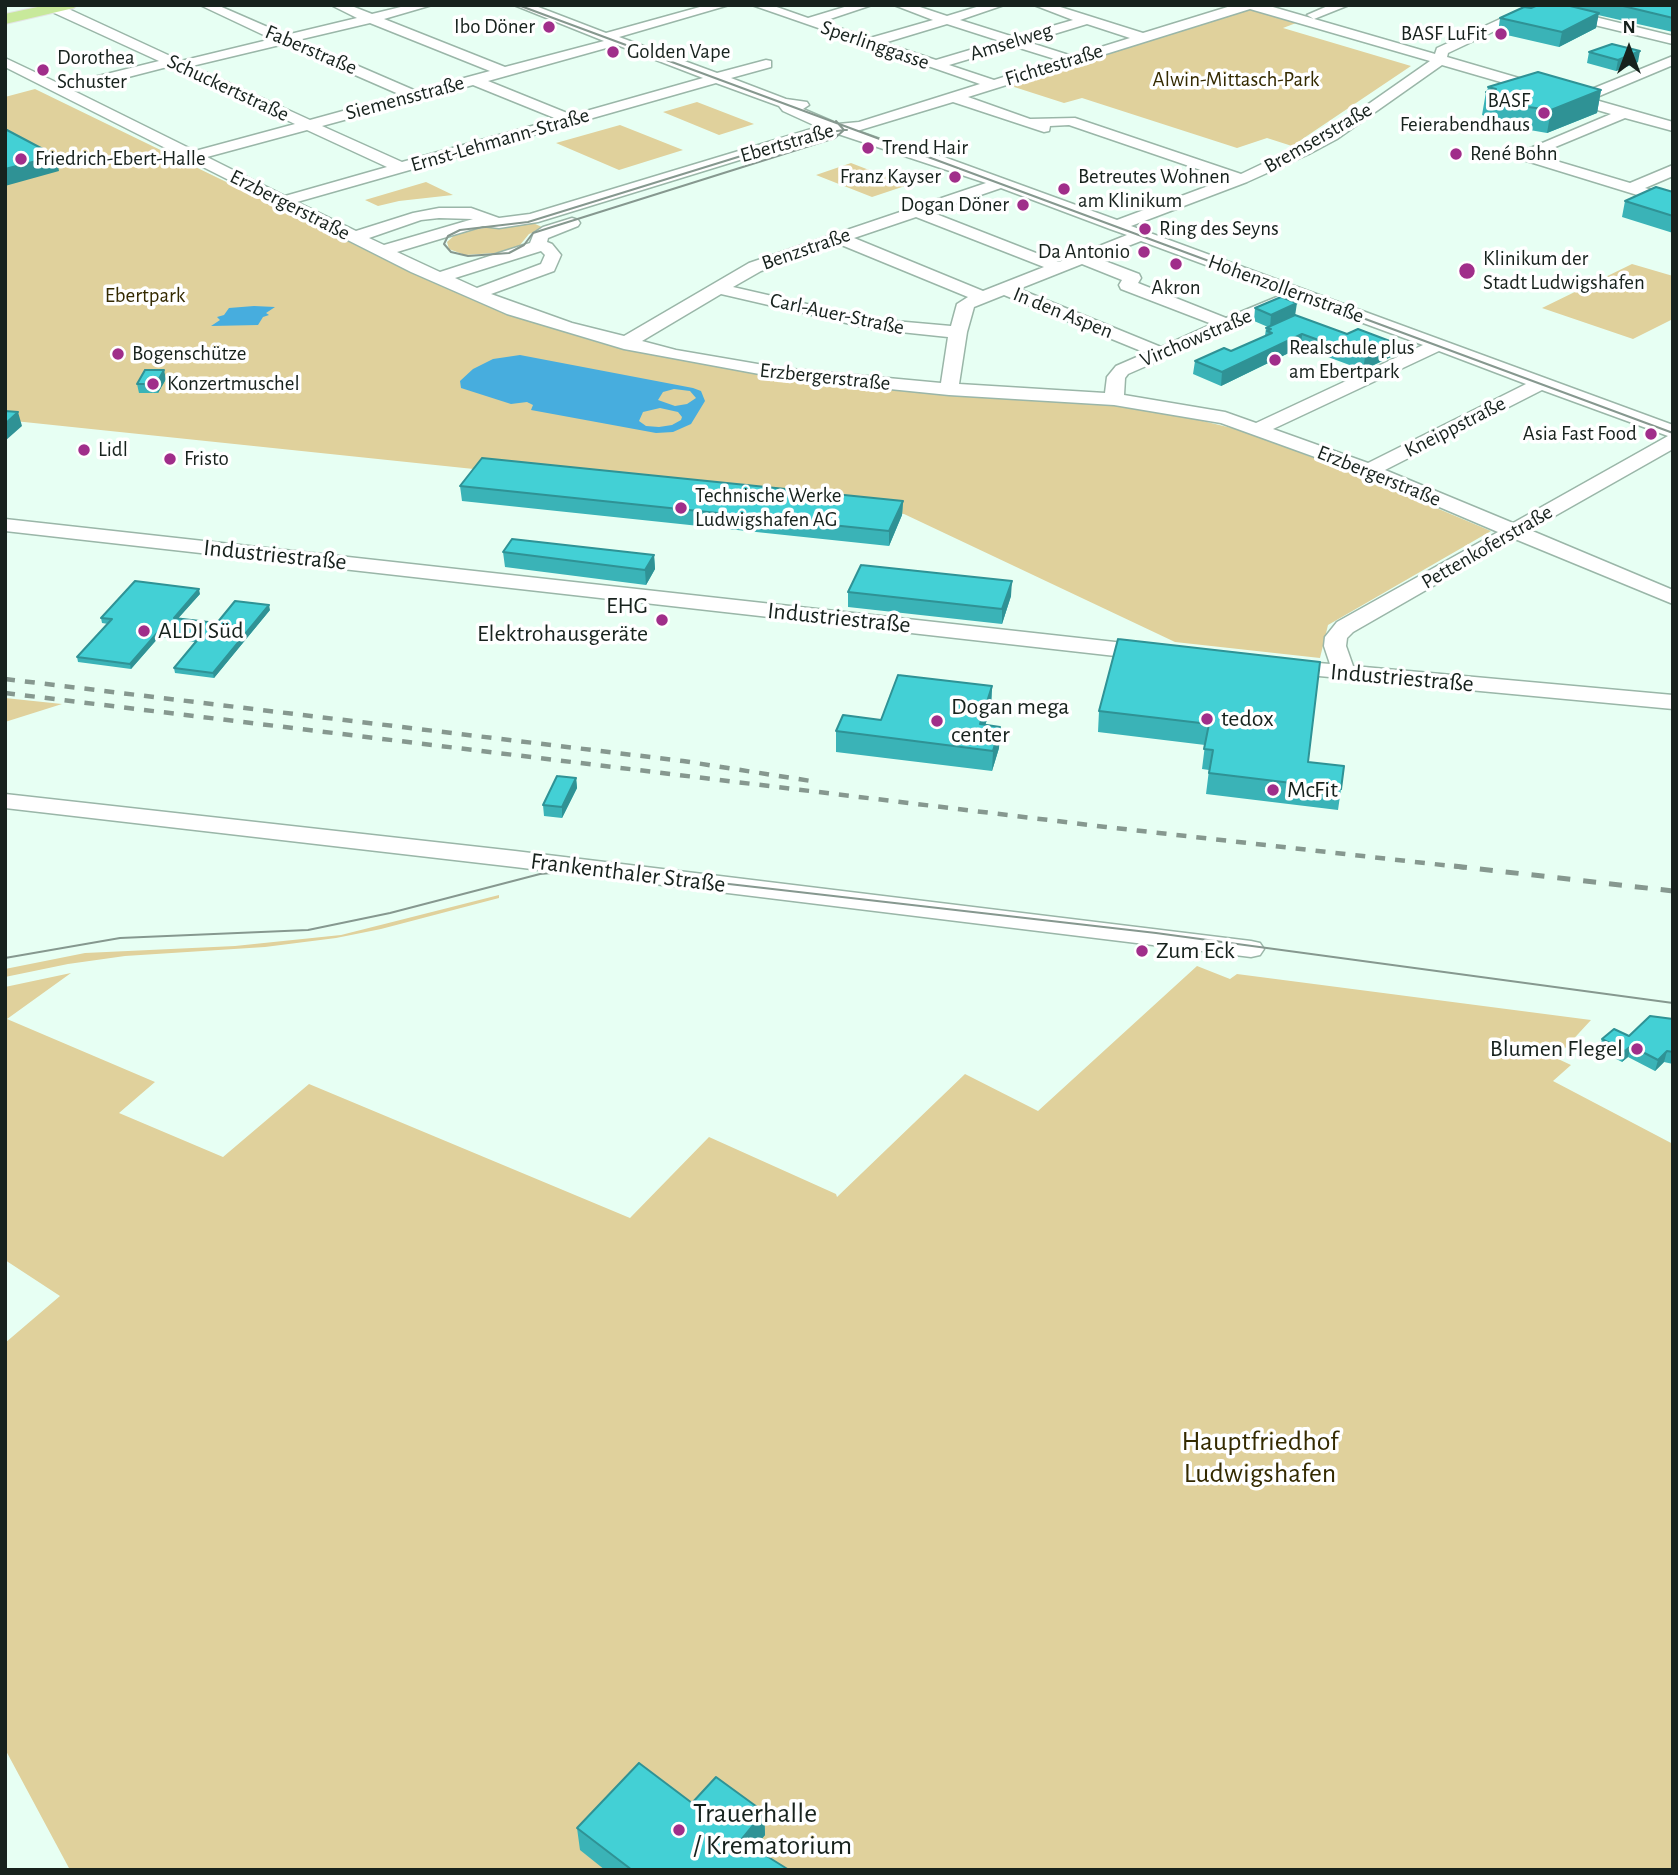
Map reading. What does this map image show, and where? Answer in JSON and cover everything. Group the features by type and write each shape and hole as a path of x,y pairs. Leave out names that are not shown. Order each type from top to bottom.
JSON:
{"main road":[{"path":"5,14 50,6"},
{"path":"5,19 50,6"}],"street":[{"name":"Faberstraße","path":"206,5 415,96"},
{"path":"337,5 504,72"},
{"path":"60,90 286,40 426,5"},
{"name":"Hohenzollernstraße","path":"520,5 784,103 801,105 908,154 939,160 1673,432"},
{"name":"Sperlinggasse","path":"758,5 992,85"},
{"path":"807,22 866,5"},
{"path":"900,5 1071,60"},
{"path":"869,43 998,5"},
{"path":"1040,5 1144,37"},
{"path":"1249,5 1631,110 1673,117"},
{"name":"Fichtestraße","path":"857,130 953,97 1249,5"},
{"path":"1279,5 1441,56"},
{"path":"1314,15 1343,5"},
{"name":"Schuckertstraße","path":"50,6 402,168"},
{"name":"Siemensstraße","path":"193,156 504,72 719,6"},
{"path":"1535,6 1673,40"},
{"name":"Bremserstraße","path":"1116,226 1296,155 1332,135 1441,56 1535,6"},
{"name":"Amselweg","path":"935,65 1086,20"},
{"path":"1584,97 1673,60"},
{"name":"Erzbergerstraße","path":"5,62 439,278 566,327 624,344 781,373 950,389 1114,399 1225,418 1369,470 1673,598"},
{"path":"717,78 766,64"},
{"name":"Siemensstraße","path":"397,88 486,65"},
{"name":"Ernst-Lehmann-Straße","path":"283,201 717,78"},
{"path":"474,80 570,119"},
{"path":"453,86 548,125"},
{"path":"953,97 1064,135 1103,132 1236,177"},
{"name":"Hohenzollernstraße","path":"784,103 788,108 836,128"},
{"path":"1673,127 1631,110 1521,155 1673,201"},
{"name":"Ebertstraße","path":"354,237 439,213 479,215 484,217 482,221 509,223 532,219 836,128 857,130"},
{"name":"Ebertstraße","path":"538,246 540,236 549,230 857,130"},
{"path":"1631,188 1673,170"},
{"name":"Benzstraße","path":"624,344 755,267 1001,183"},
{"path":"916,212 1058,267"},
{"path":"383,251 482,221"},
{"path":"950,389 958,332 966,304 1142,235"},
{"path":"839,238 982,297"},
{"path":"439,278 538,246 551,250 553,255 548,267 536,274 475,294"},
{"path":"1082,258 1133,278 1127,285 1226,324"},
{"name":"Carl-Auer-Straße","path":"717,288 872,324 958,332"},
{"name":"In den Aspen","path":"1004,289 1161,353"},
{"name":"Virchowstraße","path":"1114,399 1116,377 1122,370 1298,293"},
{"path":"1258,429 1438,345"},
{"name":"Kneippstraße","path":"1369,470 1542,383"},
{"name":"Pettenkoferstraße","path":"1344,673 1335,646 1336,637 1345,627 1673,441"},
{"name":"Industriestraße","path":"5,525 1176,655"},
{"name":"Industriestraße","path":"1257,664 1673,702"},
{"name":"Frankenthaler Straße","path":"5,802 515,859 1251,948"}],"green space":[{"name":"Alwin-Mittasch-Park","path":"1251,9 1296,23 1283,28 1411,66 1292,146 1267,138 1237,148 1082,98 1064,103 1008,85"},
{"name":"Ebertpark","path":"35,89 430,281 506,313 600,343 722,368 833,383 1117,405 1174,414 1244,431 1491,531 1328,625 1320,658 1175,642 904,514 5,420 5,97"},
{"path":"697,102 754,124 719,135 663,112"},
{"path":"620,125 683,150 619,170 556,143"},
{"path":"851,163 908,185 872,197 816,175"},
{"path":"426,182 453,195 378,206 365,200"},
{"path":"531,222 544,228 529,234 520,245 508,252 465,255 449,249 447,242 456,234 473,229"},
{"path":"1632,264 1673,276 1673,319 1633,339 1542,308"},
{"path":"5,698 62,704 5,722"},
{"path":"499,895 499,898 336,938 265,947 125,956 5,977 5,969 85,953 235,946 341,935"},
{"name":"Hauptfriedhof Ludwigshafen","path":"1197,966 1230,979 1237,974 1591,1020 1556,1058 1571,1065 1553,1081 1673,1144 1673,1870 70,1870 5,1749 5,1343 60,1296 5,1260 5,987 71,973 7,1019 155,1082 119,1113 223,1157 309,1084 630,1218 709,1137 836,1194 837,1197 965,1074 1038,1111"}],"water":[{"path":"275,307 266,313 269,315 263,317 258,325 211,326 220,320 217,317 224,315 229,308"},
{"path":"520,355 693,388 701,391 705,401 691,424 673,432 656,433 531,410 533,405 527,402 511,404 461,388 460,381 473,369 493,359","holes":["674,389 690,391 696,398 687,404 675,406 658,400 663,392","660,408 678,412 681,420 659,427 646,426 639,421 643,412"]}],"building":[{"path":"1566,5 1599,13 1562,32 1500,18 1524,7"},
{"path":"1619,5 1673,5 1673,18"},
{"path":"1612,44 1640,51 1618,60 1589,52"},
{"path":"1538,72 1601,90 1551,110 1528,107 1486,92 1496,89 1488,87"},
{"path":"5,129 56,156 5,169"},
{"path":"1656,187 1673,192 1673,216 1625,201"},
{"path":"1281,297 1297,303 1271,315 1255,308"},
{"path":"1295,315 1347,334 1358,329 1395,343 1365,357 1302,334 1222,372 1195,361 1224,348 1231,351 1272,333 1267,331 1271,329 1266,328"},
{"path":"145,370 164,370 156,384 137,384"},
{"path":"5,411 18,412 5,424"},
{"path":"482,458 903,501 889,531 460,486"},
{"path":"512,539 654,555 645,570 503,552"},
{"path":"861,565 1012,581 1002,609 848,592"},
{"path":"135,581 199,589 174,618 217,623 235,601 269,605 213,673 174,668 199,638 158,632 130,664 77,657 112,619 101,618"},
{"name":"tedox","path":"1118,639 1320,662 1308,762 1344,766 1341,789 1209,773 1213,750 1204,749 1209,724 1099,711"},
{"path":"898,675 992,686 980,724 1000,727 993,751 836,731 843,715 881,720"},
{"path":"557,776 576,778 562,807 543,805"},
{"path":"1650,1016 1673,1019 1673,1052 1667,1051 1658,1060 1631,1046 1625,1051 1602,1039 1614,1029 1629,1036"},
{"name":"Trauerhalle / Krematorium","path":"639,1763 692,1803 716,1777 764,1812 741,1840 789,1870 632,1870 577,1828"}],"tram line":[{"path":"518,5 838,124"},
{"path":"838,124 1673,433"},
{"path":"838,124 844,130"},
{"path":"844,130 835,138 533,233 524,245 509,253 468,256 451,252 444,244 448,236 460,230 528,222 809,135 844,130"},
{"path":"5,958 120,938 308,930 390,913 540,874 598,869 1156,933 1673,1003"}],"railway":[{"path":"5,679 683,761 811,781"},
{"path":"5,693 1106,827 1469,868"},
{"path":"1454,866 1673,891"}],"place":[{"name":"Ibo Döner","path":"549,27"},
{"name":"BASF LuFit","path":"1501,34"},
{"name":"Golden Vape","path":"613,52"},
{"name":"Dorothea Schuster","path":"43,70"},
{"name":"BASF Feierabendhaus","path":"1544,113"},
{"name":"Trend Hair","path":"868,148"},
{"name":"René Bohn","path":"1456,154"},
{"name":"Friedrich-Ebert-Halle","path":"21,159"},
{"name":"Franz Kayser","path":"955,177"},
{"name":"Betreutes Wohnen am Klinikum","path":"1064,189"},
{"name":"Dogan Döner","path":"1023,205"},
{"name":"Ring des Seyns","path":"1145,229"},
{"name":"Da Antonio","path":"1144,252"},
{"name":"Akron","path":"1176,264"},
{"name":"Klinikum der Stadt Ludwigshafen","path":"1467,271"},
{"name":"Bogenschütze","path":"118,354"},
{"name":"Realschule plus am Ebertpark","path":"1275,360"},
{"name":"Konzertmuschel","path":"153,384"},
{"name":"Asia Fast Food","path":"1651,434"},
{"name":"Lidl","path":"84,450"},
{"name":"Fristo","path":"170,459"},
{"name":"Technische Werke Ludwigshafen AG","path":"681,508"},
{"name":"EHG Elektrohausgeräte","path":"662,620"},
{"name":"ALDI Süd","path":"144,631"},
{"name":"tedox","path":"1207,719"},
{"name":"Dogan mega center","path":"937,721"},
{"name":"McFit","path":"1273,790"},
{"name":"Zum Eck","path":"1142,951"},
{"name":"Blumen Flegel","path":"1637,1049"},
{"name":"Trauerhalle / Krematorium","path":"679,1830"}]}
